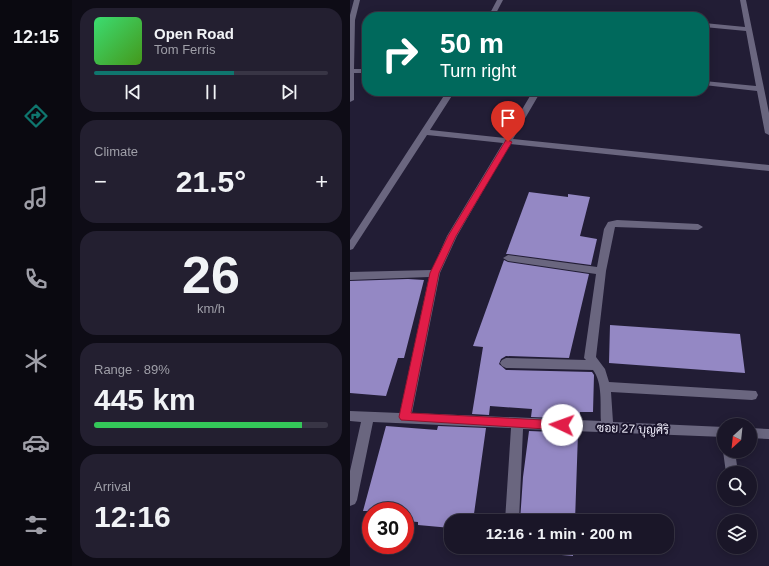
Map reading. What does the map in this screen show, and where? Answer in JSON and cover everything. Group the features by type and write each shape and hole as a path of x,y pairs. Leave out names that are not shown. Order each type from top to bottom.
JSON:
{"street":[{"path":"350,100 350,49 352,20 357,0"},
{"path":"494,12 500,0"},
{"path":"743,0 769,133"},
{"path":"709,25 749,29"},
{"path":"350,71 362,71"},
{"path":"709,83 761,88"},
{"path":"350,247 448,96"},
{"path":"405,417 435,273 452,236 534,96"},
{"path":"423,132 769,168"},
{"path":"607,428 605,387 601,372 590,358 608,229 611,224 617,223 698,226"},
{"path":"508,258 601,271"},
{"path":"350,276 435,273"},
{"path":"506,363 596,365"},
{"path":"605,387 752,395"},
{"name":"ซอย 27 บุญศิริ","path":"350,416 405,417 607,428 717,432"},
{"path":"350,500 368,416"},
{"path":"512,514 517,423"},
{"path":"757,433 769,434"}],"building":[{"path":"529,192 568,197 568,194 590,197 580,236 597,239 591,265 506,254"},
{"path":"504,260 508,262 589,274 569,358 506,356 501,359 499,364 506,370 592,372 594,375 593,412 580,412 579,419 531,417 532,409 490,406 489,415 472,414 483,347 473,346"},
{"path":"408,279 424,280 404,358 398,358 386,396 350,393 350,281"},
{"path":"610,325 740,334 745,373 609,363"},
{"path":"386,426 437,430 438,426 486,428 474,514 444,514 444,527 418,525 418,522 414,522 414,502 365,502"},
{"path":"529,431 578,433 575,514 520,514 523,477"},
{"path":"550,554 573,554 573,556"}],"route":[{"path":"508,142 452,236 435,273 405,417 562,425"}]}
